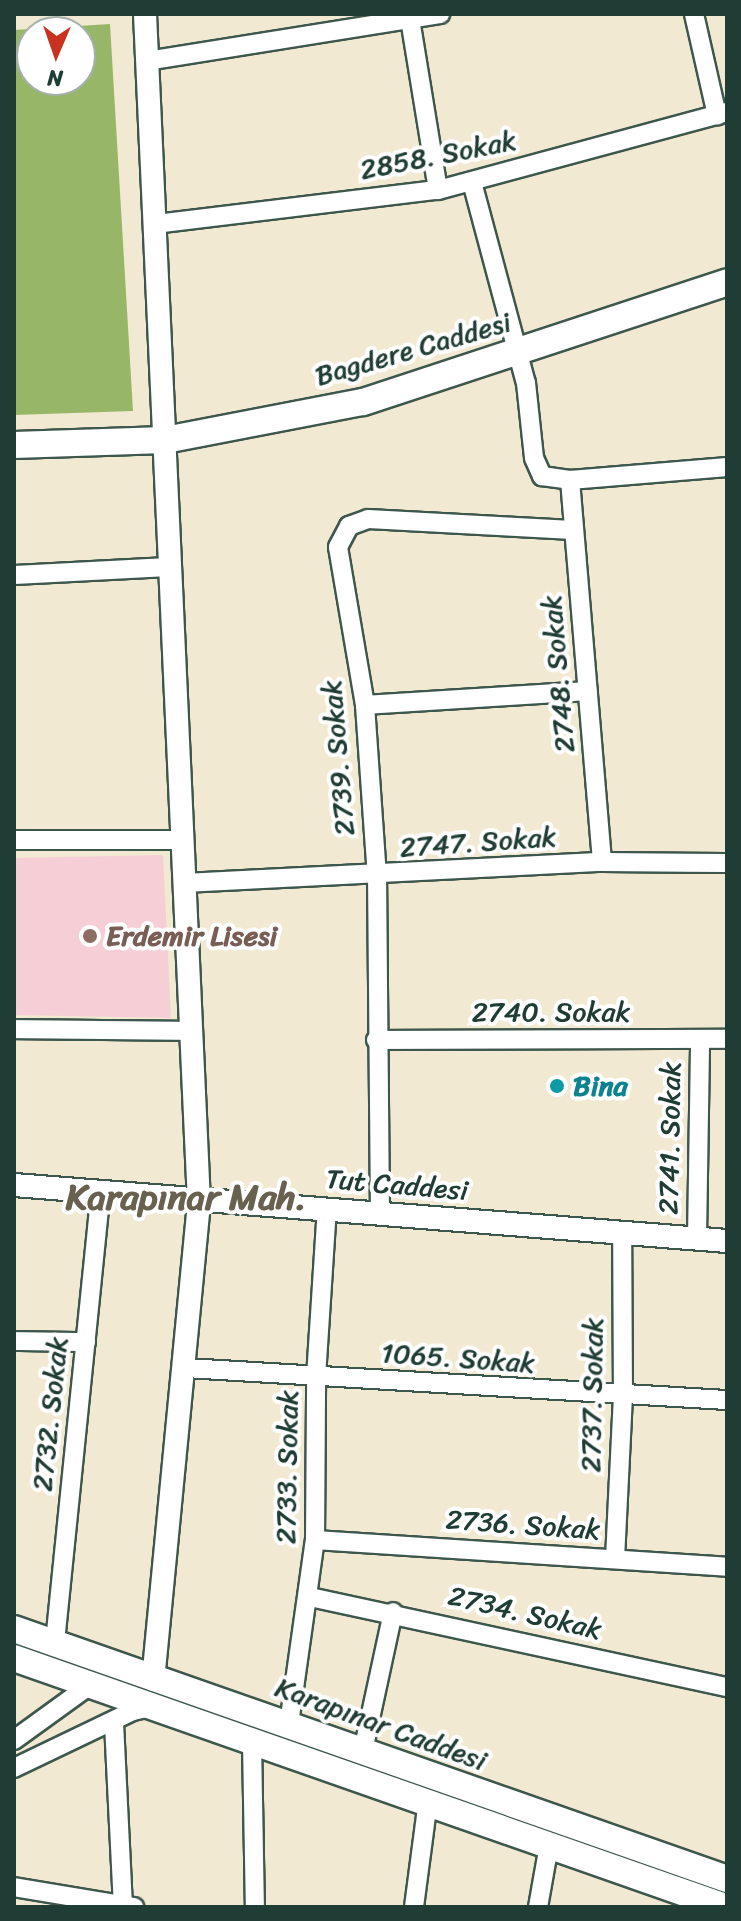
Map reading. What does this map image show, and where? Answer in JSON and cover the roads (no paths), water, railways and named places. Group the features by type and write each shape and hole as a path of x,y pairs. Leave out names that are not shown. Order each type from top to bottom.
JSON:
{"main road":[{"name":"Bagdere Caddesi","path":"14,445 165,440 363,402 727,282"},
{"name":"Karapınar Caddesi","path":"14,1629 727,1879"},
{"name":"Karapınar Caddesi","path":"14,1658 725,1907"}],"street":[{"path":"145,14 199,1203 186,1368 153,1680"},
{"path":"147,61 440,14"},
{"path":"694,14 722,113"},
{"path":"410,19 438,190"},
{"name":"2858. Sokak","path":"155,224 438,190 722,113"},
{"path":"472,182 516,353 534,458 542,476 570,480 727,467"},
{"name":"2748. Sokak","path":"570,480 602,862"},
{"name":"2739. Sokak","path":"380,1215 376,1040 377,877 365,705 338,547 349,526 368,519 573,530"},
{"path":"14,575 169,567"},
{"path":"365,705 588,691"},
{"path":"14,840 182,840"},
{"name":"2747. Sokak","path":"184,883 377,877 602,862 727,863"},
{"path":"14,1029 191,1031"},
{"name":"2741. Sokak","path":"697,1238 700,1039"},
{"name":"2740. Sokak","path":"376,1040 727,1039"},
{"name":"Tut Caddesi","path":"14,1185 199,1203 327,1209 727,1241"},
{"name":"2732. Sokak","path":"55,1642 101,1192"},
{"name":"2733. Sokak","path":"289,1724 310,1597 315,1540 316,1377 327,1209"},
{"name":"2737. Sokak","path":"615,1559 623,1398 622,1233"},
{"path":"14,1341 86,1342"},
{"name":"1065. Sokak","path":"186,1368 623,1398 727,1400"},
{"name":"2736. Sokak","path":"315,1540 727,1567"},
{"name":"2734. Sokak","path":"310,1597 393,1612 727,1687"},
{"path":"363,1751 393,1612"},
{"path":"14,1740 90,1685"},
{"path":"14,1768 114,1723 133,1711 151,1707"},
{"path":"14,1887 127,1907 114,1723"},
{"path":"252,1742 255,1907"},
{"path":"414,1907 428,1801"},
{"path":"538,1907 549,1845"}],"place":[{"name":"Erdemir Lisesi","path":"90,936"},
{"name":"Bina","path":"557,1086"}],"district":[{"name":"Karapınar Mah.","path":"186,1198"}]}
